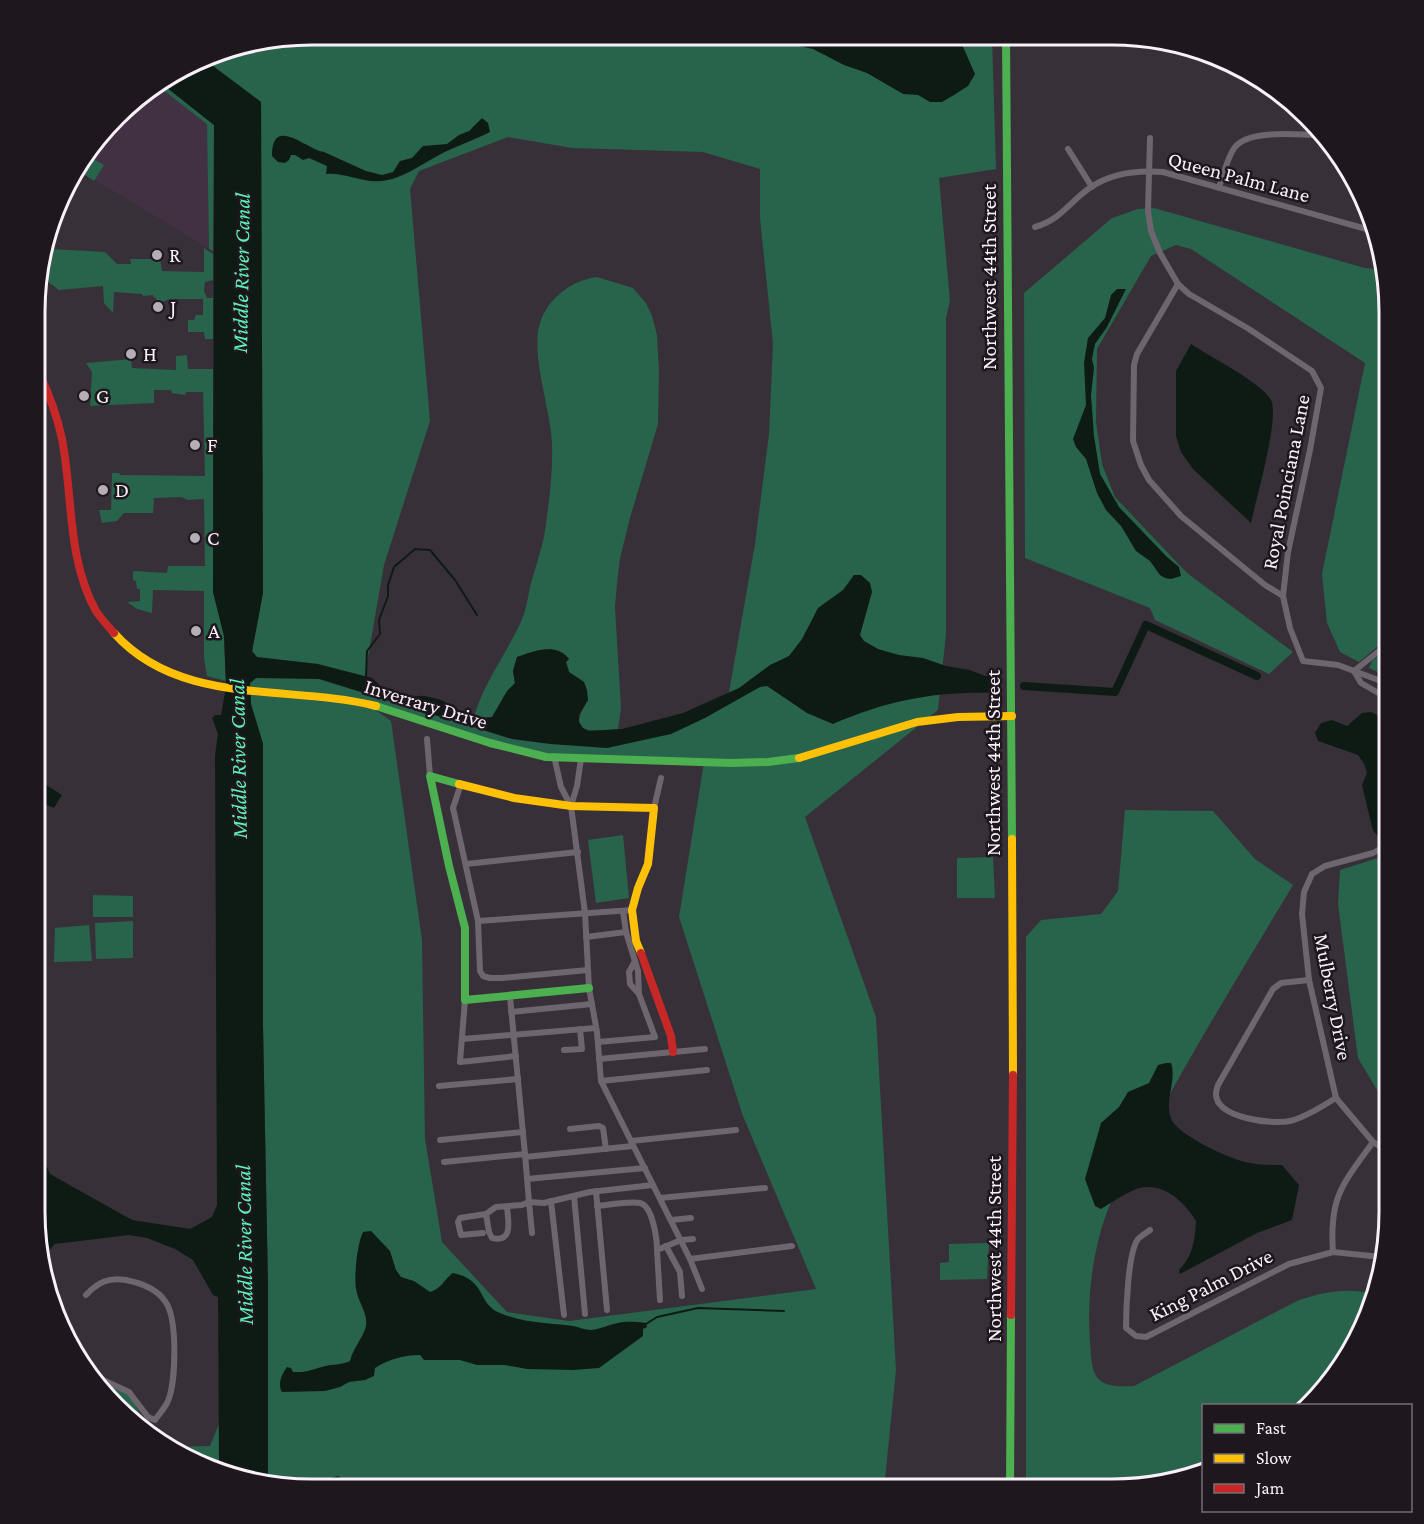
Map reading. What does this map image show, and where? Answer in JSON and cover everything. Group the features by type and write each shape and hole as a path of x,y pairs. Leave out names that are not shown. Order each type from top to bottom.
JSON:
{"street":[{"name":"Northwest 44th Street","path":"1006,45 1012,716 1013,1122 1010,1479"},
{"path":"1219,187 1233,149 1244,139 1257,136 1312,135"},
{"name":"Royal Poinciana Lane","path":"1150,138 1148,211 1151,231 1160,253 1178,284 1189,294 1249,329 1312,371 1321,388 1288,552 1283,596 1290,628 1304,661 1338,665 1354,671"},
{"path":"1068,149 1092,187"},
{"name":"Queen Palm Lane","path":"1035,227 1049,223 1092,187 1111,178 1149,171 1163,172 1366,229"},
{"path":"1178,284 1137,354 1134,365 1133,441 1149,480 1181,516 1265,585 1283,596"},
{"name":"Inverrary Drive","path":"45,383 51,393 62,442 74,534 87,595 101,618 125,646 165,673 194,683 359,702 535,755 581,759 747,763 804,757 905,724 939,718 1012,716"},
{"path":"1354,671 1379,651"},
{"path":"1354,671 1379,679"},
{"path":"1354,671 1361,683 1379,693"},
{"name":"Inverrary Drive","path":"426,739 430,776"},
{"path":"554,756 561,787 572,806"},
{"path":"581,759 572,806 601,1081 690,1258 702,1289"},
{"path":"516,1056 460,1062 465,1000 465,928 430,776 514,798 572,806 654,808"},
{"path":"655,1037 639,994 630,984 629,972 635,961 626,932 627,910 648,864 654,808 661,778"},
{"path":"461,784 453,808 478,921 480,971 483,976 502,978 588,970"},
{"path":"561,787 577,786"},
{"name":"Mulberry Drive","path":"1379,850 1325,866 1312,874 1304,892 1302,914 1309,980 1336,1098 1373,1142 1379,1146"},
{"path":"466,864 578,852"},
{"path":"478,921 627,910"},
{"path":"627,910 670,1036 673,1052"},
{"path":"586,937 626,932"},
{"path":"1309,980 1281,983 1273,989 1218,1085 1216,1094 1218,1102 1224,1108 1249,1119 1271,1123 1301,1118 1336,1098"},
{"path":"465,1000 590,988"},
{"path":"510,997 532,1233"},
{"path":"511,1012 592,1004"},
{"path":"462,1040 596,1028"},
{"path":"564,1050 582,1049 580,1029"},
{"path":"598,1042 670,1036"},
{"path":"599,1059 705,1049"},
{"path":"601,1081 707,1070"},
{"path":"439,1086 518,1079"},
{"path":"570,1129 599,1126 603,1128 606,1149"},
{"path":"444,1162 606,1149 632,1143 736,1131"},
{"path":"440,1140 523,1132"},
{"path":"1333,1252 1333,1210 1341,1187 1373,1142"},
{"path":"527,1179 645,1168"},
{"path":"483,1233 461,1235 458,1222 460,1218 486,1214 496,1207 551,1201 596,1191 653,1185"},
{"path":"660,1198 765,1188"},
{"path":"596,1191 608,1310"},
{"path":"574,1196 585,1314"},
{"path":"551,1201 564,1316"},
{"path":"597,1206 640,1203 646,1207 657,1235 660,1300"},
{"path":"486,1214 490,1235 492,1238 501,1239 509,1230 507,1207"},
{"path":"671,1220 691,1218"},
{"name":"King Palm Drive","path":"1150,1230 1138,1240 1125,1305 1126,1328 1136,1336 1146,1337 1289,1264 1333,1252 1375,1256"},
{"path":"657,1251 681,1240 693,1239"},
{"path":"666,1246 680,1272 682,1296"},
{"path":"690,1258 792,1246"},
{"path":"86,1295 96,1284 115,1278 142,1282 166,1301 172,1315 172,1380 168,1401 155,1420 148,1417 129,1392 105,1381"}],"shaded area":[{"path":"167,88 214,125 213,251 84,173 100,149 123,123 149,100"}],"green space":[{"path":"312,45 992,45 996,169 939,178 950,301 946,318 946,634 938,710 805,817 876,1017 896,1370 885,1479 312,1479 268,1475 268,1286 263,1026 263,744 251,704 250,683 256,678 252,652 263,593 261,102 211,65 260,50","holes":["508,137 572,148 703,152 760,169 760,218 773,344 769,434 755,544 728,698 671,728 558,741 427,709 363,686 384,565 430,421 410,189 419,171","367,704 535,755 704,762 679,917 743,1116 816,1289 569,1321 507,1312 442,1242 425,1139 422,940 391,721"]},
{"path":"169,87 214,125 213,251 209,249 207,124 164,90"},
{"path":"93,159 104,165 94,181 84,174"},
{"path":"1154,208 1376,269 1379,312 1379,645 1359,662 1340,652 1327,623 1322,574 1365,363 1191,249 1176,245 1151,256 1097,349 1096,422 1102,464 1115,497 1187,573 1293,652 1269,674 1155,620 1150,608 1025,558 1024,293 1112,218 1138,209"},
{"path":"204,248 213,254 213,280 205,282 204,291 207,298 213,298 213,339 205,339 204,332 188,332 188,320 194,320 196,315 203,315 203,299 170,299 157,304 153,295 114,292 113,313 104,303 103,286 59,290 47,281 53,249 105,252 117,264 131,264 130,259 160,259 162,271 204,272"},
{"path":"597,277 633,288 646,303 657,335 659,370 658,424 630,518 620,558 617,583 615,607 621,708 618,729 591,730 580,726 579,720 588,700 584,682 569,672 566,662 569,659 564,654 551,649 517,657 513,671 515,683 495,713 492,717 474,717 484,691 524,615 545,531 552,444 539,366 540,323 549,306 562,292 579,282"},
{"path":"187,355 188,369 213,369 213,592 224,636 226,681 207,676 204,658 204,591 153,590 152,613 137,609 127,602 140,601 140,589 137,589 136,581 133,580 133,571 167,573 168,566 205,566 204,499 154,498 153,513 124,513 117,521 102,523 99,510 111,510 112,473 205,476 203,392 186,392 185,395 172,393 171,390 154,390 154,403 90,406 92,372 86,363 131,359 132,368 176,370 176,356"},
{"path":"1379,655 1379,672 1369,668 1372,661"},
{"path":"1125,810 1213,811 1255,859 1293,885 1184,1070 1121,1182 1107,1212 1094,1260 1089,1309 1092,1365 1098,1379 1111,1385 1134,1386 1299,1300 1334,1292 1367,1293 1343,1346 1324,1375 1298,1404 1202,1404 1202,1464 1147,1477 1026,1479 1026,937 1041,920 1101,914 1118,891"},
{"path":"623,835 629,898 596,903 588,840"},
{"path":"993,857 995,898 957,898 957,858"},
{"path":"1378,858 1379,1093 1358,1058 1338,904 1340,870"},
{"path":"93,895 133,896 133,917 93,917"},
{"path":"133,921 133,958 96,959 95,923"},
{"path":"89,925 92,961 54,962 55,928"},
{"path":"989,1243 987,1279 940,1280 940,1263 949,1262 949,1244"},
{"path":"105,1381 129,1392 142,1418"},
{"path":"219,1424 219,1462 185,1447 210,1446"}],"water":[{"path":"795,45 962,45 975,74 968,86 954,95 942,102 930,102 918,95 903,94 867,73 844,65 813,49"},
{"name":"Middle River Canal","path":"211,65 261,102 263,593 252,651 257,657 318,664 372,678 387,692 409,699 417,696 431,697 444,701 451,712 485,718 492,717 507,691 515,683 513,671 517,657 551,649 564,654 569,659 566,662 569,672 584,682 588,700 579,715 579,722 583,728 589,731 622,729 683,713 739,688 770,665 789,656 802,639 818,608 843,590 854,575 861,575 870,583 872,592 860,635 864,641 878,649 899,655 923,658 946,666 996,677 996,693 953,694 913,699 873,709 833,724 807,713 767,686 760,687 671,734 607,748 512,739 319,679 256,678 250,683 251,704 263,744 263,1026 268,1286 268,1475 219,1462 218,1297 213,1295 193,1260 175,1249 147,1238 129,1235 55,1244 48,1252 45,1212 45,1165 50,1174 132,1220 190,1229 212,1217 217,1205 215,755 218,734 212,718 215,715 221,715 226,687 224,636 213,592 214,125 167,88"},
{"path":"482,118 488,123 490,132 445,152 404,175 389,180 374,181 326,174 327,166 309,158 303,160 291,155 285,163 278,162 272,156 278,137 284,136 366,171 382,175 393,172 400,161 412,158 423,146 447,144 469,131"},
{"path":"1117,289 1126,289 1107,327 1095,344 1092,359 1094,368 1091,395 1100,474 1119,507 1179,567 1181,576 1171,579 1160,575 1150,561 1136,551 1121,526 1106,510 1097,493 1086,459 1076,447 1073,439 1086,405 1084,363 1088,338 1105,318 1111,295"},
{"path":"1191,344 1246,378 1266,393 1271,400 1273,409 1270,440 1251,523 1193,469 1181,452 1176,436 1176,371"},
{"path":"1371,712 1379,716 1379,837 1372,827 1362,785 1367,773 1364,764 1358,755 1318,741 1315,733 1321,723 1332,720 1347,726 1362,713"},
{"path":"45,784 62,795 54,808 47,805 45,808"},
{"path":"1171,1063 1172,1068 1169,1112 1178,1128 1217,1152 1237,1160 1254,1164 1282,1165 1299,1185 1292,1220 1257,1233 1180,1274 1179,1270 1184,1265 1192,1247 1196,1228 1196,1221 1185,1206 1162,1190 1144,1187 1130,1192 1101,1209 1095,1206 1085,1179 1101,1123 1119,1107 1128,1092 1149,1083 1158,1065"},
{"path":"371,1231 390,1251 396,1270 401,1277 414,1281 430,1292 438,1288 453,1273 464,1276 477,1286 493,1309 518,1319 589,1330 625,1322 646,1323 647,1327 643,1329 643,1336 599,1368 527,1369 505,1365 477,1365 460,1360 424,1360 420,1355 414,1355 386,1362 375,1368 374,1376 365,1380 349,1382 325,1391 282,1392 280,1382 287,1367 293,1372 304,1372 350,1361 366,1326 366,1317 355,1283 359,1244 363,1232"}],"waterway":[{"path":"366,678 367,651 380,634 379,620 388,596 388,585 394,567 415,549 430,550 455,580 477,615"},
{"path":"1024,686 1115,692 1146,625 1257,676"},
{"path":"646,1324 657,1317 698,1308 784,1311"}],"traffic: fast":[{"path":"1006,45 1012,839"},
{"path":"376,706 490,743 546,757 731,763 799,758"},
{"path":"459,784 430,776 465,928 465,1000 589,988"},
{"path":"1010,1479 1011,1315"}],"traffic: slow":[{"path":"114,633 141,656 170,673 203,683 376,706"},
{"path":"799,758 917,722 958,717 1012,716"},
{"path":"459,784 514,798 571,806 654,808 648,864 632,910 636,941 641,953"},
{"path":"1012,839 1013,1075"}],"traffic: jam":[{"path":"45,388 62,439 75,549 80,570 96,611 114,633"},
{"path":"641,953 671,1036 673,1052"},
{"path":"1011,1315 1013,1075"}],"place":[{"name":"R","path":"157,255"},
{"name":"J","path":"158,307"},
{"name":"H","path":"131,354"},
{"name":"G","path":"84,396"},
{"name":"F","path":"195,445"},
{"name":"D","path":"103,490"},
{"name":"C","path":"195,538"},
{"name":"A","path":"196,631"}]}
